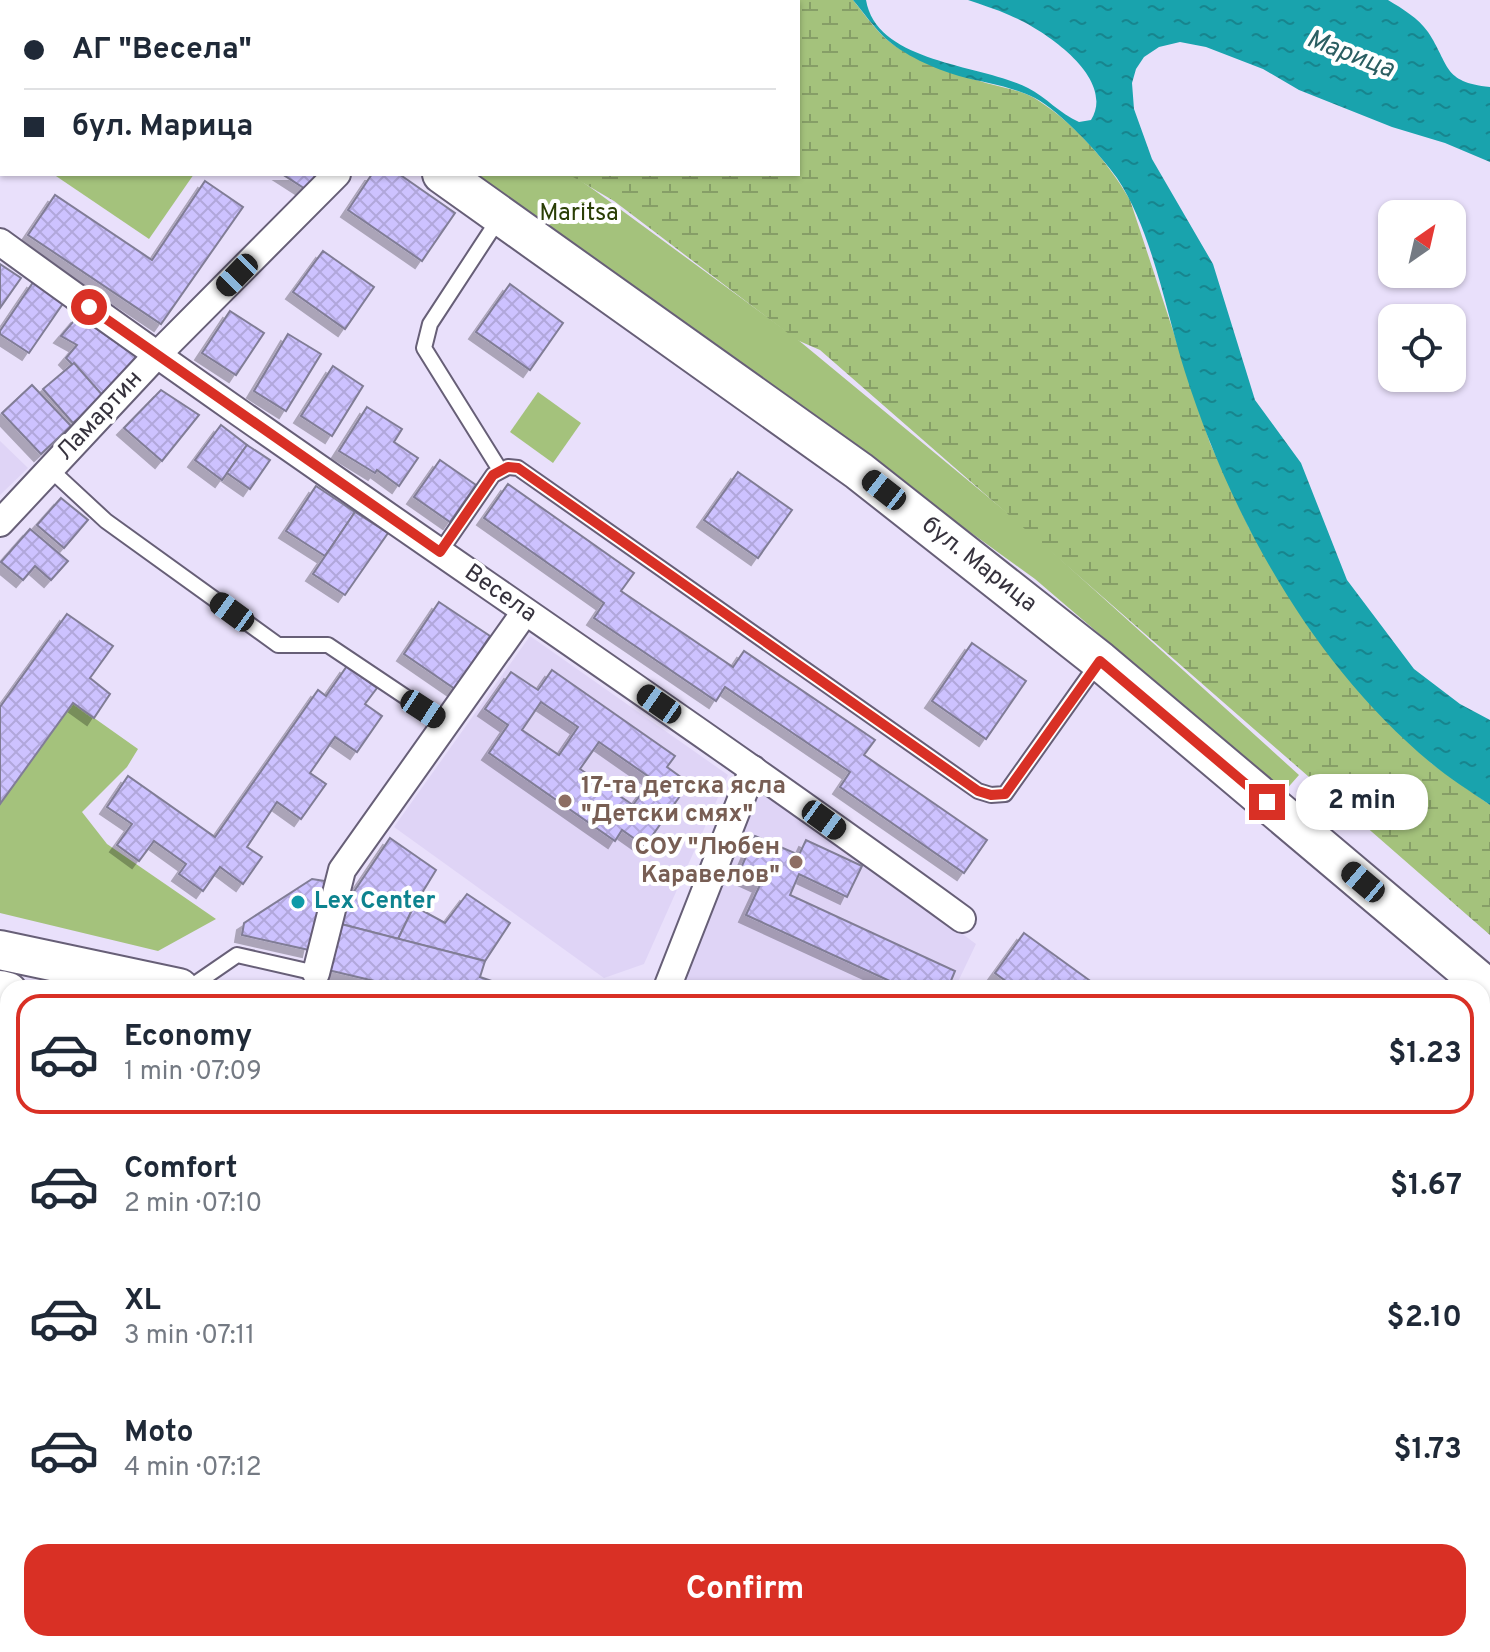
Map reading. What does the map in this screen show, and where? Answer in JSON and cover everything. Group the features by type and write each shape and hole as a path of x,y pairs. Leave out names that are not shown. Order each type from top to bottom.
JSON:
{"street":[{"name":"Ламартин","path":"0,523 156,356 335,176"},
{"name":"бул. Марица","path":"445,176 859,471 1100,661 1478,980"},
{"name":"Весела","path":"0,242 156,356 753,769 962,919"},
{"path":"316,973 342,870 525,612"},
{"path":"670,980 753,769"},
{"path":"0,950 141,980"}],"lane":[{"path":"500,470 424,348 430,324 501,217"},
{"path":"440,552 493,475 508,467 526,472 978,791 991,795 1005,794 1100,661"},
{"path":"51,470 106,521 278,645 328,645 446,724"},
{"path":"201,980 237,955 316,973"}],"shaded area":[{"path":"0,441 28,468 0,495"},
{"name":"17-та детска ясла \"Детски смях\"","path":"530,636 728,775 644,964 604,978 394,827"},
{"name":"СОУ \"Любен Каравелов\"","path":"757,781 976,944 959,980 680,980"}],"green space":[{"path":"800,0 853,0 881,34 907,53 947,70 1026,94 1066,121 1112,172 1130,200 1210,443 1249,528 1431,763 1490,805 1490,935 820,350 797,340 614,201 571,176 800,176"},
{"path":"56,176 193,176 149,239"},
{"name":"Maritsa","path":"478,176 574,176 594,190 797,339 1028,530 1299,775 1284,792 1035,579"},
{"path":"538,392 581,423 553,463 510,432"},
{"path":"73,703 138,749 127,767 82,812 107,844 216,919 158,951 0,913 0,804"}],"water":[{"name":"Марица","path":"853,0 866,0 874,21 889,37 910,50 1028,88 1079,122 1091,120 1096,104 1094,88 1072,57 1040,31 968,0 1388,0 1424,27 1455,76 1474,85 1490,87 1490,162 1299,90 1263,69 1206,47 1180,42 1159,47 1144,57 1132,83 1134,109 1152,159 1213,264 1255,400 1301,463 1347,580 1414,669 1460,704 1490,720 1490,805 1438,769 1388,724 1349,681 1281,585 1226,480 1185,372 1149,246 1129,199 1110,168 1079,134 1045,104 1017,90 950,73 910,55 884,37"}],"building":[{"path":"285,176 315,176 307,190"},
{"path":"371,176 402,176 455,213 422,261 348,210"},
{"path":"205,181 243,207 161,324 28,235 55,195 152,260"},
{"path":"323,251 374,287 345,329 293,292"},
{"path":"0,264 21,278 0,308"},
{"path":"34,281 64,302 29,353 0,331"},
{"path":"510,284 563,323 530,370 476,332"},
{"path":"230,311 264,333 236,375 202,353"},
{"path":"78,316 140,359 104,397 66,358 77,345 61,336"},
{"path":"288,334 321,354 286,411 254,391"},
{"path":"74,363 104,397 73,423 43,389"},
{"path":"333,366 363,386 332,436 301,416"},
{"path":"32,385 71,426 41,454 2,413"},
{"path":"161,390 199,415 162,461 124,428"},
{"path":"367,407 402,429 394,442 418,458 399,486 377,470 375,473 339,451"},
{"path":"221,425 247,445 222,480 195,460"},
{"path":"247,445 270,460 250,489 227,473"},
{"path":"440,460 476,485 450,522 414,497"},
{"path":"738,472 792,510 758,558 704,520"},
{"path":"508,484 634,573 621,591 733,667 744,651 875,740 864,755 987,840 964,873 840,787 850,772 725,687 716,701 594,618 604,603 484,518"},
{"path":"316,486 355,512 325,556 286,531"},
{"path":"61,498 88,520 64,548 37,525"},
{"path":"355,512 388,533 345,595 313,574"},
{"path":"30,529 68,561 51,580 35,566 23,580 1,562"},
{"path":"439,602 490,636 455,689 404,654"},
{"path":"67,614 113,646 90,678 110,694 94,718 73,703 0,804 0,707"},
{"path":"972,643 1026,681 986,739 932,701"},
{"path":"347,666 377,688 365,704 382,716 357,752 335,737 310,773 326,784 301,819 277,802 247,847 262,857 243,884 220,867 203,891 179,874 186,864 154,841 139,861 117,845 132,824 107,807 128,776 215,837 318,690 326,696"},
{"path":"552,670 675,756 667,767 689,783 645,846 622,830 615,841 489,753 508,725 485,709 511,672 538,690","holes":["541,702 578,727 559,755 522,730","599,742 652,779 633,805 580,769"]},
{"path":"755,836 799,855 806,840 862,866 847,897 799,874 790,895 955,971 951,980 888,980 746,915 760,885 738,875"},
{"path":"390,838 436,870 398,939 341,924 349,899"},
{"name":"Lex Center","path":"312,879 325,881 309,950 242,935 244,923"},
{"path":"467,894 510,923 485,961 398,939 414,906 445,923"},
{"path":"341,924 485,961 480,977 489,980 370,980 328,970"},
{"path":"1024,933 1089,980 1004,980 995,973"}],"place":[{"name":"17-та детска ясла \"Детски смях\"","path":"565,801"},
{"name":"СОУ \"Любен Каравелов\"","path":"796,862"},
{"name":"Lex Center","path":"298,902"}],"route":[{"path":"89,307 440,552 493,475 508,467 526,472 978,791 991,795 1005,794 1100,661 1267,802"}]}
